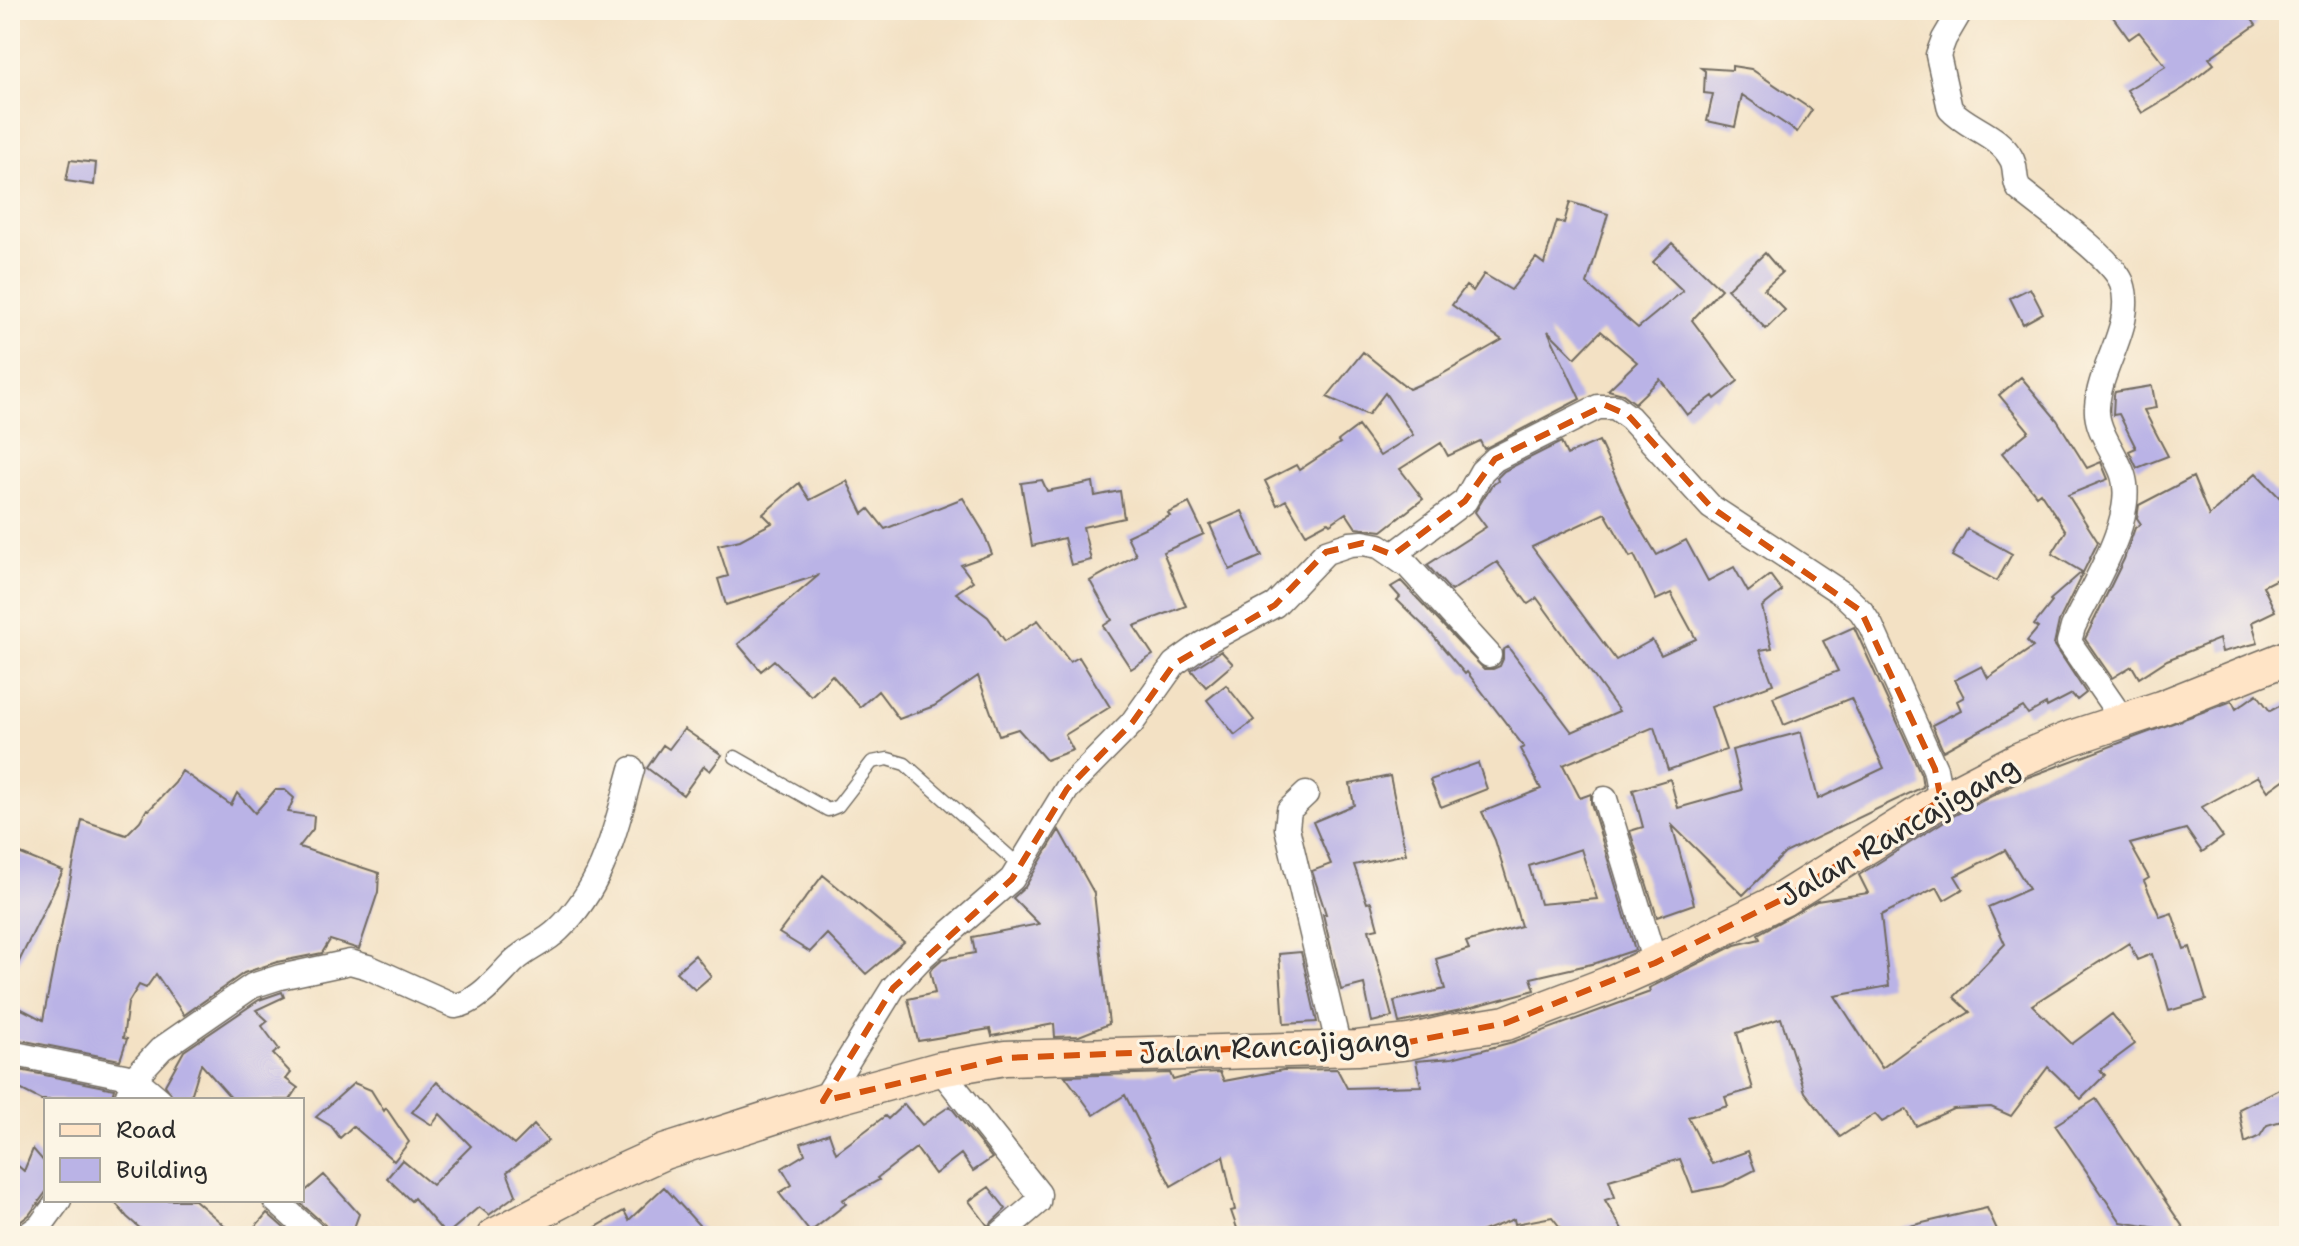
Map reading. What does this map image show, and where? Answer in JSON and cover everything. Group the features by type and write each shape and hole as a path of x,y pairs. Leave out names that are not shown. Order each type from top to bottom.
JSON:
{"main road":[{"name":"Jalan Rancajigang","path":"494,1236 589,1186 664,1152 823,1101 940,1069 1005,1058 1339,1048 1409,1042 1506,1023 1655,963 1783,899 1941,800 2018,760 2289,657"}],"street":[{"path":"1961,10 1938,55 1950,109 2005,150 2013,161 2014,180 2019,189 2108,264 2122,285 2125,302 2120,328 2096,409 2127,487 2119,529 2073,627 2069,642 2123,720"},
{"path":"1393,555 1465,501 1485,466 1495,459 1598,407 1615,407 1630,418 1711,507 1843,594 1861,611 1871,626 1935,769 1941,800"},
{"path":"823,1101 880,1007 901,979 923,956 996,895 1020,866 1067,789 1132,723 1174,664 1202,644 1275,605 1326,552 1363,543 1379,546 1408,566 1489,655"},
{"path":"130,1089 145,1063 161,1049 252,986 334,963 358,963 452,1005 462,1005 496,981 519,956 557,931 590,893 607,856 632,769"},
{"path":"1306,794 1289,810 1287,828 1339,1048"},
{"path":"1605,799 1655,963"},
{"path":"10,1053 155,1098"},
{"path":"940,1069 1039,1194 1038,1202 998,1236"},
{"path":"39,1233 58,1202"},
{"path":"277,1202 315,1236"}],"lane":[{"path":"735,757 828,810 838,806 872,762 897,760 1020,866"}],"highlighted area":[{"path":"1605,405 1628,415 1711,507 1861,611 1935,769 1941,800 1783,899 1655,963 1506,1023 1409,1042 1005,1058 823,1101 893,988 1012,879 1067,789 1132,723 1174,664 1275,605 1326,552 1363,543 1393,555 1465,501 1495,459"}],"building":[{"path":"2108,10 2245,10 2256,25 2209,58 2214,64 2184,88 2142,113 2127,90 2166,66 2139,32 2129,39"},
{"path":"1732,66 1751,69 1812,110 1797,132 1742,95 1735,127 1707,121 1713,94 1704,93 1705,71 1701,68 1732,70"},
{"path":"70,160 96,163 94,185 66,181"},
{"path":"1570,202 1608,214 1587,284 1638,328 1683,291 1653,262 1672,243 1721,289 1692,320 1738,381 1687,415 1660,379 1635,403 1623,394 1608,390 1637,362 1601,331 1575,358 1548,331 1580,399 1484,449 1480,441 1448,456 1441,443 1400,469 1423,499 1382,531 1356,528 1346,513 1306,534 1286,500 1277,505 1265,481 1296,465 1299,470 1340,443 1338,441 1358,426 1380,456 1413,435 1385,393 1368,415 1327,397 1363,352 1409,389 1437,377 1502,340 1452,305 1466,286 1473,291 1484,274 1511,290 1536,258 1544,264 1557,221 1564,223"},
{"path":"1765,253 1782,273 1764,289 1785,310 1766,329 1727,289"},
{"path":"2030,288 2043,313 2023,324 2010,298"},
{"path":"2021,377 2057,420 2087,468 2101,462 2108,479 2068,495 2098,542 2059,621 2054,644 2086,693 2077,700 2072,694 2028,714 2023,707 1943,751 1932,725 1961,710 1957,701 1964,697 1955,680 1982,666 1988,678 2033,647 2027,641 2038,628 2034,625 2052,602 2050,600 2082,572 2052,554 2066,531 2040,492 2036,495 2002,453 2029,431 1999,395"},
{"path":"2152,386 2156,408 2144,410 2168,456 2137,468 2129,451 2136,448 2119,414 2113,415 2114,395 2115,392"},
{"path":"1599,441 1634,517 1657,555 1686,540 1708,581 1734,567 1748,592 1770,575 1782,591 1762,607 1772,648 1760,650 1773,684 1711,707 1726,750 1668,770 1654,727 1563,765 1580,798 1591,794 1591,803 1635,950 1596,963 1531,978 1535,990 1399,1023 1394,1001 1445,989 1436,959 1469,949 1466,942 1521,926 1495,840 1482,812 1541,789 1520,749 1524,747 1467,672 1465,674 1430,632 1397,600 1400,597 1391,587 1401,581 1484,669 1500,666 1503,650 1508,647 1572,732 1619,711 1537,598 1528,604 1497,562 1451,591 1427,565 1486,527 1475,512 1504,471 1561,442 1567,455","holes":["1605,513 1630,557 1634,555 1656,600 1671,593 1696,639 1661,655 1652,640 1616,660 1532,547","1581,849 1597,899 1540,904 1529,866"]},
{"path":"2256,473 2280,498 2289,491 2289,573 2263,586 2275,611 2252,622 2258,643 2222,652 2219,639 2167,660 2139,678 2132,666 2112,678 2085,639 2124,559 2135,528 2141,524 2137,518 2139,505 2193,477 2209,516"},
{"path":"1042,480 1047,491 1093,482 1095,496 1120,491 1124,518 1083,527 1091,560 1071,565 1064,538 1032,546 1021,483"},
{"path":"847,481 863,514 869,509 885,529 963,498 983,531 992,554 961,565 973,581 956,593 988,617 1005,641 1038,620 1070,662 1079,657 1110,707 1065,735 1073,750 1046,760 1018,729 999,735 978,676 934,706 899,719 878,691 860,707 832,675 811,696 774,660 761,671 738,644 819,575 726,605 718,579 728,576 718,545 740,540 772,523 763,514 799,483 810,500"},
{"path":"1189,503 1204,534 1163,552 1186,606 1134,626 1153,655 1131,669 1103,626 1112,620 1090,581 1136,555 1127,536 1170,516 1168,513"},
{"path":"1242,511 1262,556 1230,570 1210,525"},
{"path":"1967,529 2012,554 1997,581 1952,556"},
{"path":"1854,627 1921,774 1923,787 1785,853 1743,895 1672,825 1694,904 1657,917 1630,831 1643,827 1633,790 1670,779 1678,808 1742,790 1732,750 1801,732 1818,799 1884,768 1851,698 1784,725 1773,697 1838,671 1823,641"},
{"path":"1221,651 1233,664 1206,687 1191,670"},
{"path":"1226,685 1254,720 1235,735 1207,700"},
{"path":"2257,694 2270,711 2289,701 2289,776 2268,791 2258,776 2202,807 2223,837 2202,852 2186,829 2130,844 2149,878 2144,881 2160,917 2172,913 2184,949 2190,947 2206,1000 2169,1011 2152,954 2137,960 2129,943 2032,1005 2072,1044 2112,1014 2135,1044 2100,1070 2105,1075 2081,1099 2048,1067 2011,1116 1991,1107 1953,1109 1916,1126 1906,1109 1882,1122 1875,1114 1840,1137 1805,1092 1781,1018 1737,1033 1753,1089 1725,1097 1728,1106 1688,1117 1712,1164 1748,1151 1755,1170 1724,1186 1693,1192 1680,1159 1609,1180 1615,1197 1605,1200 1626,1236 1567,1236 1552,1217 1515,1224 1514,1219 1470,1236 1287,1236 1286,1230 1238,1231 1231,1211 1235,1210 1223,1156 1171,1186 1125,1095 1094,1115 1065,1076 1170,1073 1173,1080 1198,1073 1220,1072 1224,1081 1283,1070 1337,1069 1347,1088 1421,1086 1416,1061 1452,1058 1513,1042 1650,992 1649,988 1735,945 1760,939 1758,934 1817,901 1868,893 1859,875 1951,817 2026,778 2232,701 2236,709","holes":["2005,850 2029,889 1988,907 2005,944 1954,997 1970,1012 1882,1068 1835,996 1889,986 1881,915 1937,887 1944,900 1963,889 1955,876"]},
{"path":"684,729 722,755 710,771 704,766 683,795 647,768 663,745 669,749"},
{"path":"1478,763 1487,789 1441,807 1430,780"},
{"path":"182,771 231,805 237,793 255,813 275,790 285,790 294,798 288,812 314,816 313,829 299,847 379,873 378,892 359,949 330,940 322,953 277,962 244,973 184,1015 156,974 146,988 139,985 128,1003 123,1038 127,1039 120,1060 10,1038 10,1003 43,1020 82,820 126,835 147,809 175,783"},
{"path":"1390,776 1406,854 1354,865 1367,903 1371,902 1378,928 1369,930 1392,1017 1372,1022 1364,984 1341,990 1323,914 1326,914 1312,871 1331,864 1313,822 1354,805 1350,784"},
{"path":"1059,830 1094,893 1109,1024 1079,1036 1055,1037 1054,1024 992,1036 990,1029 918,1041 908,999 935,993 930,971 933,967 942,959 975,953 972,937 1039,924 1013,898 1025,887"},
{"path":"16,852 63,871 10,980 10,880"},
{"path":"823,875 904,942 866,974 827,934 810,952 779,933"},
{"path":"1301,952 1317,1022 1284,1024 1279,954"},
{"path":"695,955 711,976 695,990 676,972"},
{"path":"282,992 284,997 256,1010 268,1021 262,1026 279,1049 273,1054 291,1073 286,1079 298,1088 291,1098 231,1098 201,1064 192,1093 184,1098 174,1098 165,1085 184,1051 259,1000"},
{"path":"10,1068 114,1089 112,1098 41,1100 10,1084"},
{"path":"437,1082 514,1145 534,1125 548,1141 507,1172 516,1195 489,1215 479,1207 446,1235 414,1198 411,1201 387,1178 402,1160 432,1185 471,1146 440,1114 432,1125 412,1112"},
{"path":"354,1083 371,1090 409,1142 394,1161 353,1126 340,1138 331,1126 316,1117"},
{"path":"2289,1084 2289,1119 2267,1125 2260,1136 2245,1143 2239,1109"},
{"path":"2096,1099 2187,1233 2121,1222 2055,1125"},
{"path":"904,1104 922,1125 950,1106 992,1158 973,1171 961,1154 935,1174 916,1148 877,1178 879,1180 842,1200 846,1204 810,1232 779,1193 792,1185 782,1168 805,1154 801,1143 829,1133 836,1153 885,1116 888,1119"},
{"path":"33,1149 44,1162 44,1195 29,1215 16,1225 10,1220 10,1159 24,1171"},
{"path":"324,1175 359,1214 351,1236 330,1236 325,1225 299,1202 304,1202 304,1192"},
{"path":"664,1187 709,1236 581,1236 624,1211 629,1220"},
{"path":"989,1187 1006,1209 988,1226 969,1201"},
{"path":"115,1202 197,1202 236,1236 149,1236"},
{"path":"1987,1208 2000,1236 1902,1236 1901,1228"},
{"path":"267,1213 293,1236 247,1236"}]}
